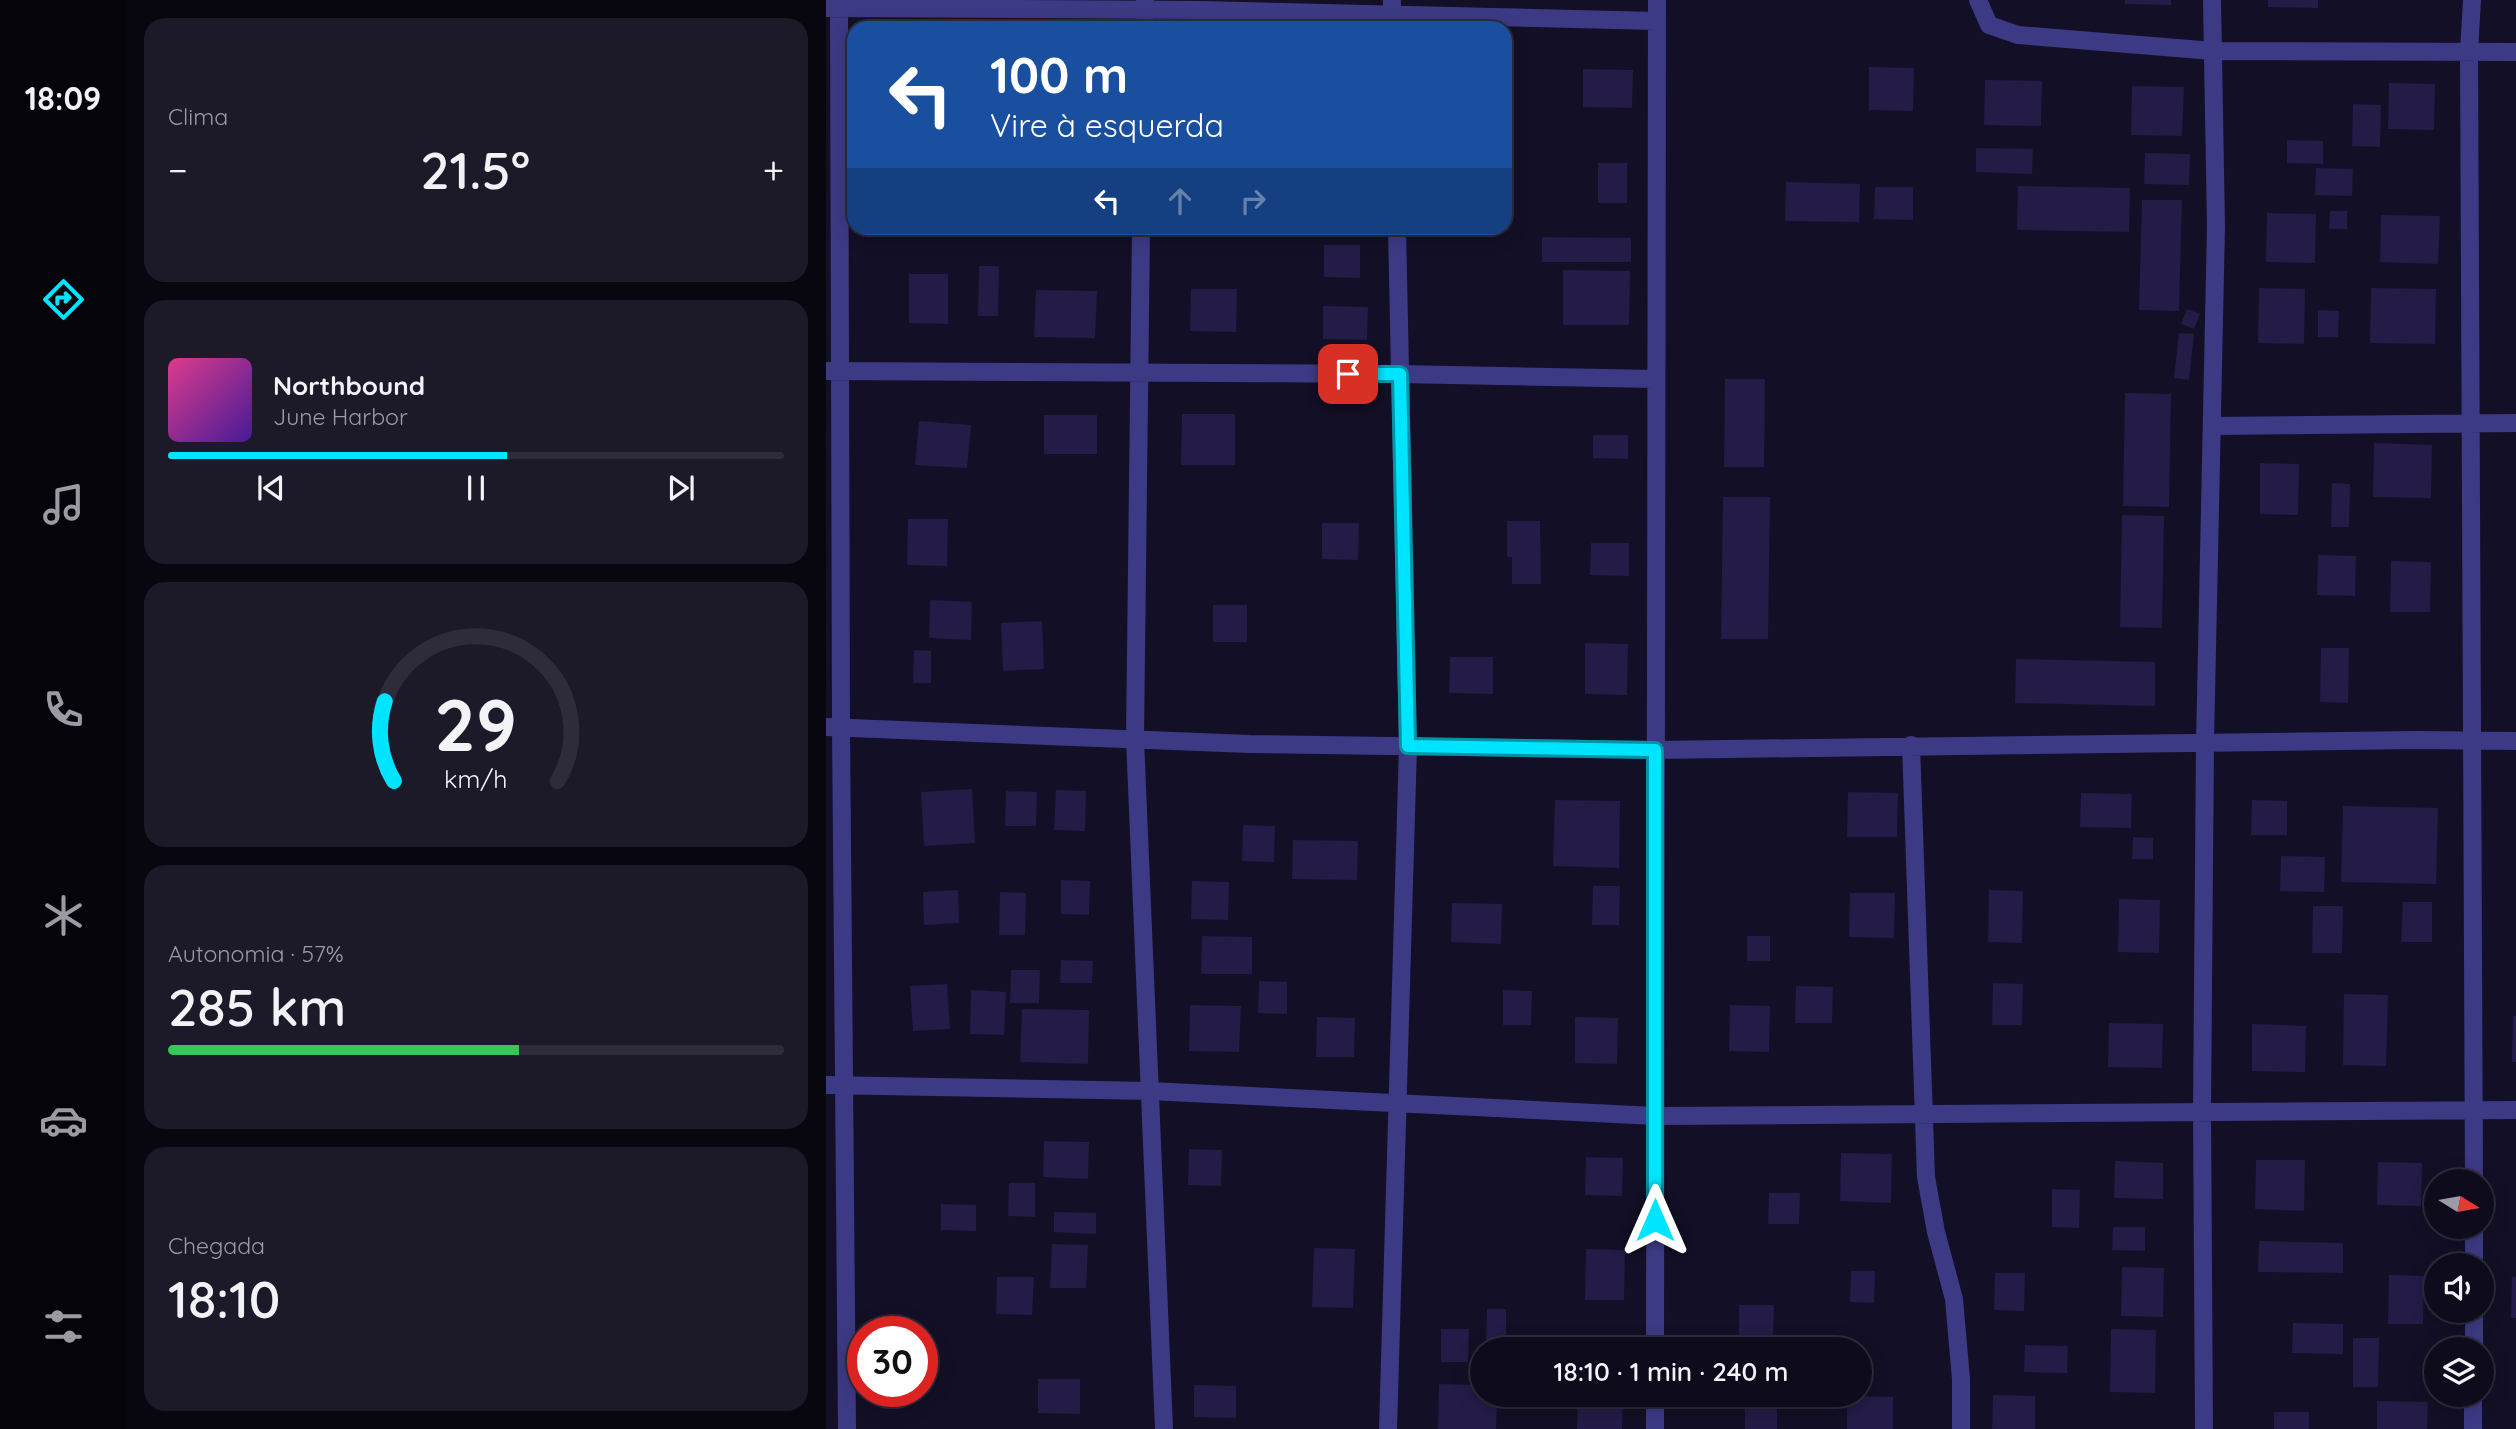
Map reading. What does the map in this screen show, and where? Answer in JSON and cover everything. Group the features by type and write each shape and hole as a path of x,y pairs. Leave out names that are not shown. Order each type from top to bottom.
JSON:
{"street":[{"path":"1655,1337 1657,0"},
{"path":"1978,0 1989,25 2018,35 2213,51 2516,52"},
{"path":"2204,1429 2202,1111 2205,743 2216,226 2212,0"},
{"path":"2472,0 2469,52 2474,1169"},
{"path":"847,1429 835,1085 835,6 1144,5 1656,21"},
{"path":"1141,235 1135,739 1164,1429"},
{"path":"1388,1429 1408,746 1397,235"},
{"path":"833,371 1400,374 1656,379"},
{"path":"2211,426 2516,424"},
{"path":"834,727 1249,744 1655,750 2516,741"},
{"path":"1911,746 1926,1177 1936,1232 1954,1298 1961,1379 1961,1429"},
{"path":"835,1085 1150,1091 1655,1116 2516,1110"},
{"path":"1655,1407 1655,1429"},
{"path":"2473,1407 2473,1429"}],"building":[{"path":"2125,0 2171,0 2171,5 2125,4"},
{"path":"2268,0 2318,0 2318,8 2268,7"},
{"path":"1869,67 1914,68 1913,111 1869,110"},
{"path":"1583,69 1633,70 1632,108 1583,107"},
{"path":"1985,80 2042,81 2041,126 1984,125"},
{"path":"2389,83 2435,84 2434,130 2388,129"},
{"path":"2132,86 2184,87 2182,136 2131,135"},
{"path":"2353,104 2381,105 2380,147 2352,146"},
{"path":"2287,140 2323,141 2323,164 2287,163"},
{"path":"1976,148 2033,149 2032,174 1976,172"},
{"path":"2145,153 2190,154 2189,185 2144,184"},
{"path":"1598,163 1627,163 1627,203 1598,203"},
{"path":"2316,168 2353,169 2352,196 2315,195"},
{"path":"1786,182 1860,184 1859,222 1785,221"},
{"path":"2018,186 2130,188 2129,232 2017,230"},
{"path":"1875,187 1913,187 1913,220 1874,219"},
{"path":"2142,200 2182,200 2179,311 2139,310"},
{"path":"2330,211 2347,211 2347,229 2329,229"},
{"path":"2267,213 2316,214 2315,263 2266,262"},
{"path":"2381,215 2440,216 2438,264 2380,262"},
{"path":"1542,237 1631,238 1631,262 1542,262"},
{"path":"1324,245 1360,245 1360,278 1324,277"},
{"path":"979,266 999,266 998,316 978,316"},
{"path":"1563,270 1630,271 1629,325 1563,325"},
{"path":"909,274 948,274 948,324 909,323"},
{"path":"2259,288 2305,289 2304,344 2258,343"},
{"path":"2371,288 2436,289 2435,344 2370,343"},
{"path":"1191,289 1237,289 1236,332 1190,331"},
{"path":"1036,290 1097,291 1095,338 1034,337"},
{"path":"1323,306 1368,307 1367,340 1323,339"},
{"path":"2187,309 2200,314 2194,329 2181,324"},
{"path":"2318,310 2339,311 2338,337 2318,337"},
{"path":"2179,333 2194,334 2189,380 2174,378"},
{"path":"1725,379 1765,379 1764,467 1724,467"},
{"path":"2125,393 2171,394 2169,507 2123,506"},
{"path":"1182,414 1235,414 1235,465 1181,465"},
{"path":"1044,415 1097,415 1097,454 1044,454"},
{"path":"919,421 971,425 967,468 915,465"},
{"path":"1593,435 1628,435 1628,459 1593,458"},
{"path":"2374,443 2432,445 2431,498 2373,497"},
{"path":"2260,463 2299,464 2298,515 2260,514"},
{"path":"2332,483 2350,484 2349,527 2331,527"},
{"path":"1723,497 1770,497 1768,639 1721,639"},
{"path":"2122,515 2164,516 2162,628 2120,627"},
{"path":"908,519 948,519 947,566 907,565"},
{"path":"1507,521 1540,521 1541,584 1512,584 1512,557 1507,557"},
{"path":"1322,523 1359,523 1358,560 1322,559"},
{"path":"1591,543 1629,543 1629,576 1590,575"},
{"path":"2318,555 2356,556 2355,596 2317,595"},
{"path":"2391,561 2431,562 2430,612 2390,612"},
{"path":"930,600 972,602 971,640 929,638"},
{"path":"1213,605 1247,605 1247,642 1213,642"},
{"path":"1042,621 1044,669 1003,671 1001,623"},
{"path":"1585,643 1628,644 1627,695 1585,694"},
{"path":"2321,648 2349,648 2348,703 2320,702"},
{"path":"914,650 931,651 931,683 913,683"},
{"path":"1450,657 1493,657 1493,694 1449,693"},
{"path":"2016,659 2155,662 2155,706 2015,703"},
{"path":"972,789 975,843 924,846 921,792"},
{"path":"1056,790 1086,791 1085,831 1054,830"},
{"path":"1006,791 1037,792 1036,826 1005,826"},
{"path":"1848,792 1898,793 1897,837 1847,837"},
{"path":"2081,793 2132,794 2131,828 2080,827"},
{"path":"1555,800 1620,801 1619,868 1553,866"},
{"path":"2252,800 2287,801 2287,835 2251,835"},
{"path":"2343,806 2438,808 2436,884 2341,882"},
{"path":"1243,825 1275,826 1274,862 1242,861"},
{"path":"2133,837 2153,838 2153,859 2132,859"},
{"path":"1293,840 1358,841 1357,880 1292,879"},
{"path":"2281,856 2325,857 2324,892 2280,891"},
{"path":"1061,880 1090,881 1089,915 1061,914"},
{"path":"1192,881 1229,882 1228,920 1191,919"},
{"path":"1593,886 1620,886 1619,925 1592,925"},
{"path":"958,890 959,923 924,925 923,892"},
{"path":"1989,890 2023,891 2022,943 1988,942"},
{"path":"1000,892 1026,893 1025,935 999,935"},
{"path":"1850,893 1895,893 1894,938 1849,937"},
{"path":"2119,899 2160,900 2159,953 2118,952"},
{"path":"2403,902 2432,902 2432,942 2401,942"},
{"path":"1452,903 1502,904 1501,944 1451,942"},
{"path":"2313,906 2343,906 2342,953 2312,953"},
{"path":"1202,936 1252,937 1252,974 1201,974"},
{"path":"1747,936 1770,936 1770,961 1747,961"},
{"path":"1061,960 1093,961 1092,983 1060,983"},
{"path":"1011,970 1040,970 1039,1003 1010,1003"},
{"path":"1259,981 1287,982 1287,1014 1258,1013"},
{"path":"1993,983 2023,984 2022,1025 1992,1025"},
{"path":"947,984 950,1029 913,1031 910,986"},
{"path":"1796,986 1833,987 1832,1023 1795,1023"},
{"path":"971,990 1006,992 1004,1035 970,1034"},
{"path":"1503,990 1532,991 1531,1025 1503,1025"},
{"path":"2344,994 2388,995 2386,1066 2343,1065"},
{"path":"1190,1005 1241,1006 1239,1052 1189,1051"},
{"path":"1730,1005 1770,1006 1769,1052 1729,1051"},
{"path":"1022,1009 1089,1010 1088,1064 1020,1062"},
{"path":"2513,1016 2516,1016 2516,1062 2512,1062"},
{"path":"1317,1017 1355,1018 1354,1057 1316,1057"},
{"path":"1575,1017 1618,1018 1617,1064 1575,1063"},
{"path":"2109,1023 2163,1024 2162,1068 2108,1067"},
{"path":"2252,1024 2306,1026 2305,1072 2252,1071"},
{"path":"1044,1141 1089,1142 1088,1179 1043,1177"},
{"path":"1189,1149 1222,1150 1221,1186 1188,1185"},
{"path":"1841,1153 1892,1154 1891,1203 1840,1201"},
{"path":"1586,1157 1623,1158 1622,1196 1585,1195"},
{"path":"2256,1160 2305,1160 2304,1211 2255,1209"},
{"path":"2115,1161 2163,1163 2163,1199 2114,1198"},
{"path":"2378,1162 2422,1163 2421,1206 2377,1205"},
{"path":"1009,1183 1035,1183 1035,1217 1008,1216"},
{"path":"2052,1189 2080,1190 2079,1228 2052,1227"},
{"path":"1769,1193 1800,1193 1799,1224 1768,1224"},
{"path":"941,1204 976,1205 976,1231 941,1230"},
{"path":"1054,1212 1096,1213 1096,1234 1054,1232"},
{"path":"2113,1227 2145,1227 2145,1251 2112,1250"},
{"path":"2259,1241 2343,1243 2343,1273 2258,1272"},
{"path":"1052,1244 1088,1245 1086,1288 1050,1288"},
{"path":"1314,1248 1355,1249 1353,1308 1312,1307"},
{"path":"1586,1249 1625,1250 1624,1300 1585,1300"},
{"path":"2122,1267 2164,1268 2163,1317 2121,1316"},
{"path":"1851,1271 1875,1271 1874,1303 1850,1302"},
{"path":"1995,1273 2025,1273 2024,1311 1994,1310"},
{"path":"2389,1275 2424,1276 2423,1324 2388,1324"},
{"path":"997,1277 1034,1277 1032,1315 996,1314"},
{"path":"2512,1277 2516,1277 2516,1318 2511,1318"},
{"path":"1739,1305 1774,1305 1773,1335 1739,1335"},
{"path":"1487,1309 1506,1309 1506,1337 1486,1337"},
{"path":"2293,1323 2343,1324 2343,1354 2292,1353"},
{"path":"1441,1329 1469,1329 1468,1362 1441,1362"},
{"path":"2111,1329 2156,1330 2155,1393 2110,1392"},
{"path":"2353,1338 2379,1338 2378,1387 2353,1387"},
{"path":"2025,1345 2068,1346 2067,1373 2024,1372"},
{"path":"1038,1379 1080,1379 1080,1414 1038,1413"},
{"path":"1439,1384 1470,1385 1470,1407 1497,1407 1496,1429 1438,1429"},
{"path":"1194,1385 1236,1386 1236,1418 1194,1417"},
{"path":"1993,1395 2035,1396 2035,1429 1992,1429"},
{"path":"1872,1397 1893,1397 1893,1429 1847,1429 1847,1407 1872,1407"},
{"path":"2377,1401 2424,1402 2424,1407 2428,1407 2427,1429 2377,1429"},
{"path":"1578,1407 1623,1407 1622,1429 1577,1429"},
{"path":"1745,1407 1777,1407 1777,1429 1745,1429"},
{"path":"2274,1412 2309,1412 2309,1429 2274,1429"}],"route":[{"path":"1348,374 1400,374 1408,746 1655,750 1655,1220"}]}
